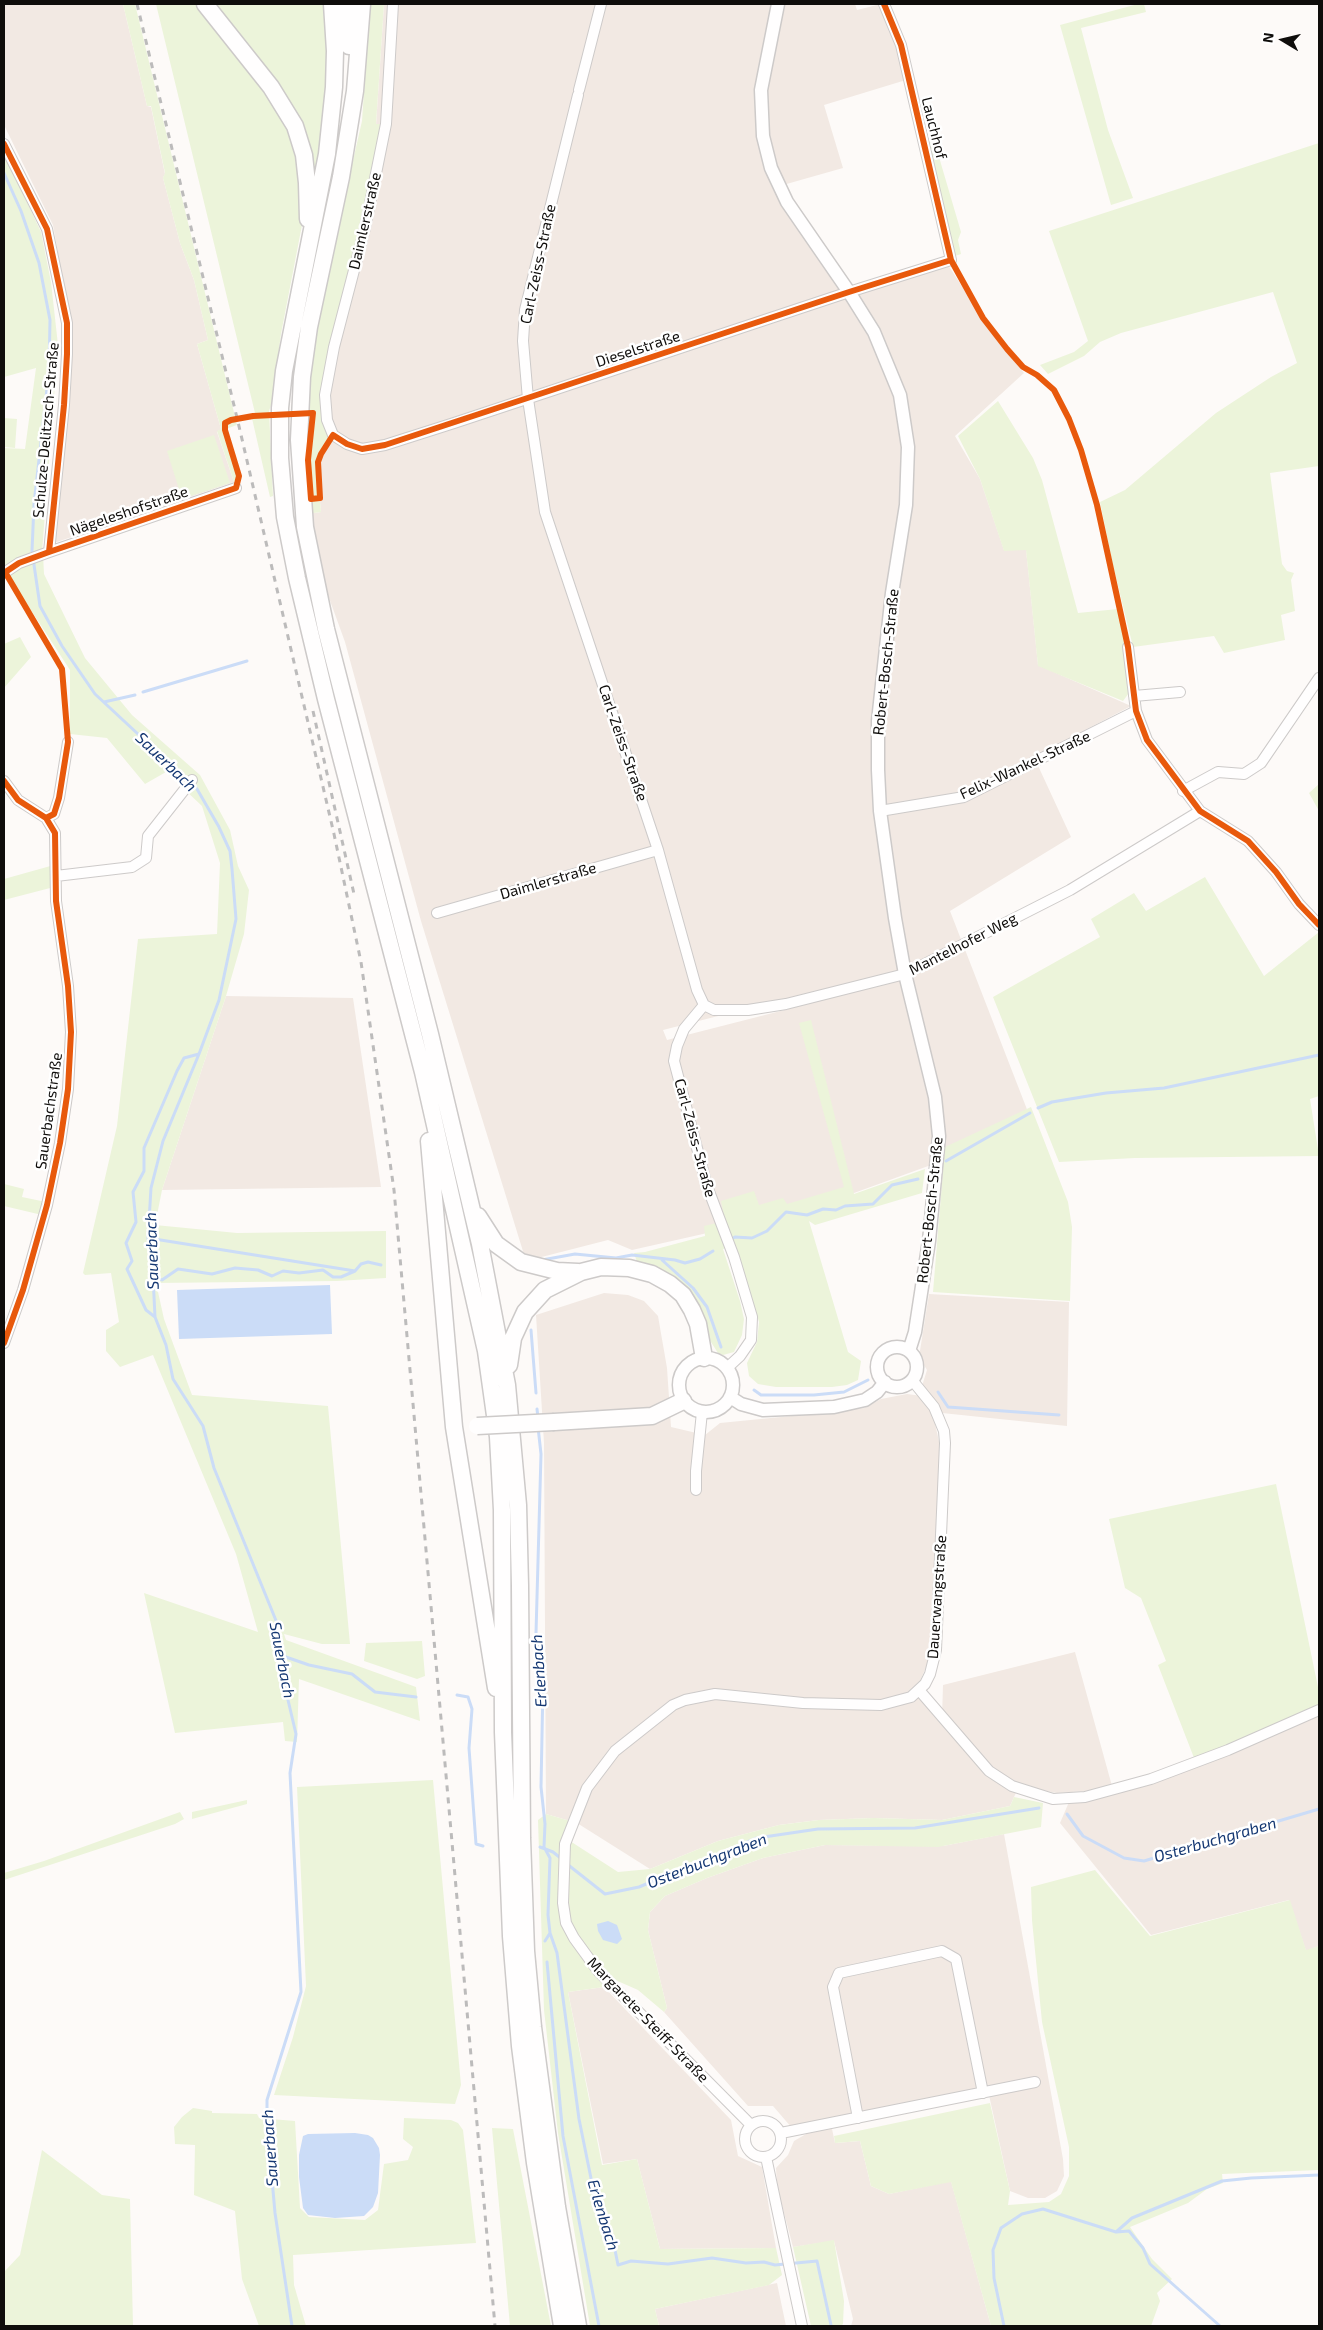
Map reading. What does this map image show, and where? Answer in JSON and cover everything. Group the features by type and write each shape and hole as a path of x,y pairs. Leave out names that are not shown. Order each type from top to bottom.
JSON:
{"highway":[{"path":"205,4 271,87 295,126 304,155 307,183 308,211 304,269"},
{"path":"332,4 335,52 332,118 321,193 287,353 280,408 280,458 285,517 297,578 329,708 423,1072 486,1351 498,1437 504,1622 503,1732 508,1880 520,2046 535,2163 562,2326"},
{"path":"346,4 349,36 350,116"},
{"path":"362,4 355,90 341,177 309,327 302,376 299,440 305,527 326,629 430,1034 488,1280 507,1385 518,1514 522,1838 526,1951 533,2027 557,2207 578,2326"},
{"path":"423,1072 454,1427 503,1732"},
{"path":"464,1180 482,1223 496,1244 511,1256 536,1267 581,1272"},
{"path":"507,1385 512,1338 525,1312 545,1290 581,1272 600,1267 629,1268 652,1274 670,1284 683,1295 692,1310 702,1338 704,1358"},
{"path":"454,1427 652,1416 683,1400"}],"street":[{"name":"Daimlerstraße","path":"333,435 327,420 325,395 334,347 365,228 386,124 393,4"},
{"name":"Carl-Zeiss-Straße","path":"601,4 525,310 523,341 528,399 545,512 658,850 697,990 704,1005 684,1029 677,1046 674,1061 707,1186 734,1257 752,1317 751,1340 740,1356 727,1368"},
{"name":"Robert-Bosch-Straße","path":"778,4 761,90 763,136 769,160 787,202 874,332 900,395 908,447 906,505 890,609 878,721 878,770 880,811 889,882 905,974 935,1097 939,1136 929,1241 915,1332 908,1351"},
{"name":"Lauchhof","path":"884,4 901,45 951,260"},
{"name":"Schulze-Delitzsch-Straße","path":"4,144 47,229 67,323 64,405 46,553"},
{"name":"Dieselstraße","path":"333,435 347,444 362,449 386,445 951,260"},
{"name":"Nägeleshofstraße","path":"4,572 21,562 236,488"},
{"path":"1128,647 1136,711 1147,740 1183,791 1200,811 1248,840 1276,872 1299,904 1319,925"},
{"path":"1183,791 1218,772 1244,774 1261,763 1319,678"},
{"path":"1134,696 1180,692"},
{"name":"Felix-Wankel-Straße","path":"880,811 964,797 1136,711"},
{"path":"4,781 18,800 46,818 54,814 59,798 68,742"},
{"path":"56,876 132,866 146,858 148,836 190,783"},
{"name":"Mantelhofer Weg","path":"704,1005 714,1010 748,1010 786,1004 905,974 1070,890 1200,811"},
{"name":"Sauerbachstraße","path":"4,1343 23,1290 47,1205 68,1089 71,1032 68,986 56,901 55,833 46,818"},
{"name":"Daimlerstraße","path":"437,913 658,850"},
{"path":"896,1347 908,1351 917,1365 912,1380 901,1386 890,1385 885,1382 878,1371 880,1357 889,1348 896,1347"},
{"path":"704,1358 712,1359 727,1368 733,1382 730,1397 718,1409 702,1412 694,1410 683,1400 680,1393 680,1375 690,1363 704,1358"},
{"name":"Dauerwangstraße","path":"912,1380 934,1407 941,1422 945,1443 936,1650 930,1674 919,1690"},
{"path":"730,1397 740,1404 763,1410 834,1408 865,1400 877,1392 885,1382"},
{"path":"696,1490 702,1412"},
{"path":"919,1690 989,1771 1012,1786 1053,1799 1085,1797 1151,1779 1202,1761 1319,1710"},
{"name":"Margarete-Steiff-Straße","path":"751,2125 598,1971 574,1938 566,1923 563,1903 565,1844 587,1788 615,1751 673,1705 701,1695 715,1694 803,1703 881,1705 902,1701 919,1690"},
{"path":"858,2118 833,1987 839,1973 942,1951 956,1960 983,2093"},
{"path":"781,2133 1035,2082"},
{"path":"764,2120 772,2123 781,2133 779,2148 775,2153 766,2157 754,2155 746,2145 745,2137 751,2125 764,2120"},
{"path":"766,2157 802,2326"}],"shaded area":[{"path":"4,4 123,4 147,106 151,107 165,174 163,178 180,243 194,280 208,340 197,344 221,429 217,432 234,482 54,543 73,337 53,225 4,125"},
{"path":"384,4 855,4 857,10 881,4 896,41 906,80 824,105 843,168 783,185 850,289 948,265 999,343 1024,373 955,436 980,479 1004,550 1026,549 1038,665 1131,706 1034,757 1071,837 950,911 1028,1112 947,1149 931,1165 854,1193 703,1234 632,1250 608,1240 526,1261 421,921 345,642 320,573 307,514 321,512 317,469 321,454 333,435 325,395 385,124 376,125","holes":["805,994 808,1004 667,1040 663,1030"]},
{"path":"226,996 353,998 381,1187 162,1190"},
{"path":"604,1293 628,1295 644,1301 658,1316 667,1368 671,1427 705,1435 720,1423 842,1411 864,1408 881,1399 907,1394 922,1396 932,1410 940,1446 930,1658 917,1688 942,1718 943,1685 1075,1652 1112,1786 1086,1791 1057,1793 1019,1786 1010,1806 942,1820 874,1818 819,1820 779,1825 718,1841 650,1869 577,1823 546,1814 544,1443 536,1315"},
{"path":"929,1294 1069,1302 1067,1426 942,1413 936,1401 922,1386 927,1370 919,1357"},
{"path":"1319,1714 1319,1946 1306,1951 1289,1900 1151,1935 1060,1823 1069,1802 1086,1800"},
{"path":"1004,1834 1063,2159 1064,2176 1057,2191 1045,2198 1028,2198 1010,2191 989,2095 792,2128 773,2106 748,2106 664,2012 667,2008 648,1930 650,1912 665,1896 707,1878 763,1858 825,1845 943,1846"},
{"path":"604,1987 731,2120 738,2156 762,2167 776,2248 660,2249 637,2159 603,2164 568,1992"},
{"path":"832,2129 835,2143 860,2141 871,2186 889,2194 951,2181 991,2326 851,2326 853,2319 834,2241 793,2247 777,2186 776,2168 788,2155 794,2141 813,2130"},
{"path":"777,2283 786,2326 659,2326 655,2309"}],"green space":[{"path":"123,4 135,4 237,425 223,430 237,477 234,482 217,431 221,429 197,344 208,340 194,280 180,243 163,178 165,173 151,106 147,106"},
{"path":"156,4 196,4 262,87 209,4 355,4 330,89 317,168 298,161 303,194 302,225 281,334 272,402 269,411 273,496 270,497 251,414 255,413"},
{"path":"370,4 384,4 376,124 386,124 325,395 333,435 321,454 317,469 321,512 307,514 303,462 313,336 362,121"},
{"path":"1144,4 1146,12 1081,28 1108,130 1133,198 1111,205 1060,25"},
{"path":"934,140 961,232 958,240 961,254 955,256 927,141"},
{"path":"1319,143 1319,466 1270,473 1282,564 1287,571 1294,573 1291,580 1295,611 1281,615 1285,640 1224,653 1214,636 1133,647 1100,502 1125,490 1216,413 1271,377 1297,363 1273,292 1121,333 1100,342 1084,356 1048,374 1040,365 1074,352 1088,341 1049,231"},
{"path":"4,153 41,232 51,282 58,345 42,552 4,570 4,448 25,449 36,368 4,377"},
{"path":"998,401 1033,458 1042,480 1078,613 1118,609 1125,643 1129,693 1123,701 1038,666 1026,550 1004,551 980,479 958,436"},
{"path":"4,418 17,419 15,448 4,447"},
{"path":"214,435 230,483 182,499 167,451"},
{"path":"43,554 44,574 85,658 132,715 200,775 230,830 238,866 249,890 244,934 226,996 162,1190 155,1225 237,1233 386,1231 386,1278 337,1281 156,1283 164,1319 192,1395 328,1406 350,1644 322,1644 284,1634 286,1640 416,1687 420,1721 299,1679 297,1742 285,1741 283,1722 175,1733 144,1593 258,1632 236,1554 153,1355 120,1367 106,1351 106,1330 119,1322 111,1273 85,1275 83,1273 117,1126 138,939 217,934 220,863 202,806 166,772 145,784 107,738 70,734 70,670 8,575"},
{"path":"20,637 31,657 4,688 4,644"},
{"path":"1319,784 1319,811 1309,793"},
{"path":"54,865 54,887 4,900 4,879"},
{"path":"1205,877 1264,976 1319,932 1319,1096 1310,1099 1319,1156 1135,1158 1059,1162 993,997 1100,937 1091,919 1134,893 1146,911"},
{"path":"811,1020 854,1194 925,1169 922,1193 815,1225 809,1221 848,1352 861,1361 858,1380 847,1385 832,1387 776,1387 758,1384 749,1376 747,1363 757,1342 759,1322 736,1246 723,1249 744,1319 742,1335 734,1352 723,1355 718,1353 709,1339 700,1310 637,1262 634,1253 645,1252 705,1236 704,1226 725,1221 721,1201 754,1191 759,1205 783,1198 787,1204 844,1187 799,1023"},
{"path":"1031,1107 1068,1202 1072,1227 1070,1301 933,1292 945,1147"},
{"path":"4,1184 24,1189 22,1197 46,1202 42,1215 4,1206"},
{"path":"1276,1484 1319,1692 1319,1710 1196,1763 1158,1665 1166,1661 1141,1598 1125,1588 1109,1519"},
{"path":"422,1641 425,1676 417,1679 364,1661 366,1643"},
{"path":"433,1780 461,2085 455,2104 274,2095 293,2037 306,1986 297,1787"},
{"path":"1014,1797 1043,1803 1041,1827 938,1847 825,1845 763,1858 707,1878 665,1896 650,1912 648,1930 667,2008 664,2012 638,1990 613,1979 604,1987 568,1992 602,2165 637,2159 660,2249 776,2248 782,2275 769,2285 655,2309 659,2326 590,2326 558,2133 544,2010 538,1820 546,1814 577,1823 570,1841 618,1872 650,1869 718,1841 779,1825 819,1820 874,1818 942,1820 1010,1806"},
{"path":"247,1800 247,1804 192,1819 192,1812"},
{"path":"180,1812 184,1819 175,1824 4,1880 4,1873 44,1861"},
{"path":"1095,1870 1150,1936 1290,1900 1306,1950 1319,1946 1319,2170 1222,2174 1223,2183 1207,2189 1188,2203 1130,2227 1152,2259 1172,2279 1157,2293 1160,2301 1151,2326 991,2326 951,2182 889,2194 871,2186 860,2141 835,2143 834,2136 990,2103 1010,2191 1008,2205 1049,2202 1061,2194 1069,2176 1069,2147 1042,2022 1032,1920 1031,1887"},
{"path":"193,2108 212,2111 212,2113 257,2114 259,2118 295,2121 300,2208 309,2217 365,2220 378,2210 384,2164 408,2160 413,2147 403,2139 404,2118 451,2120 458,2123 463,2130 476,2243 293,2255 294,2285 306,2326 259,2326 242,2279 235,2211 194,2195 195,2145 175,2144 174,2127"},
{"path":"492,2128 513,2129 551,2326 510,2326"},
{"path":"42,2150 102,2195 130,2199 133,2326 4,2326 4,2272 20,2255"},
{"path":"834,2240 844,2301 843,2324 841,2326 811,2326 793,2247"}],"water":[{"path":"330,1285 332,1334 179,1339 177,1290"},
{"path":"608,1921 617,1925 622,1939 617,1944 603,1940 598,1931 597,1924"},
{"path":"355,2133 368,2135 373,2138 379,2148 378,2193 373,2207 364,2216 335,2218 308,2215 303,2208 299,2177 299,2155 303,2136 308,2134"}],"waterway":[{"name":"Sauerbach","path":"4,173 21,211 39,263 50,320 49,371 34,504 32,551 40,606 62,646 95,694 197,789 219,827 230,851 236,919 219,1000 163,1141 151,1188 148,1238 153,1276 155,1317 166,1345 173,1379 203,1426 214,1468 277,1623 288,1700 296,1734 290,1773 301,1992 267,2100 267,2123 275,2213 292,2326"},
{"path":"143,692 247,661"},
{"path":"104,702 135,695"},
{"path":"155,1317 146,1310 127,1269 132,1261 126,1243 136,1222 133,1192 144,1171 144,1148 177,1071 184,1058 199,1054"},
{"path":"1038,1108 1052,1102 1106,1093 1164,1088 1319,1055"},
{"path":"946,1161 1030,1113"},
{"path":"730,1240 735,1237 752,1238 767,1231 786,1212 807,1215 823,1209 836,1210 845,1206 873,1204 892,1185 918,1179"},
{"path":"148,1238 355,1271"},
{"path":"542,1260 575,1254 616,1258 632,1255 685,1263 700,1259 713,1251"},
{"path":"662,1260 693,1288 707,1307 721,1347"},
{"name":"Erlenbach","path":"153,1276 162,1280 178,1269 212,1274 235,1268 258,1270 272,1276 283,1271 299,1273 323,1270 333,1277 341,1277 355,1271 361,1264 368,1262 381,1265"},
{"name":"Erlenbach","path":"531,1330 536,1393"},
{"path":"754,1390 761,1395 814,1395 844,1392 868,1380"},
{"path":"938,1392 948,1407 1059,1415"},
{"name":"Erlenbach","path":"537,1409 538,1418"},
{"name":"Erlenbach","path":"538,1427 541,1454 536,1633 543,1684 541,1787 545,1824 544,1847 550,1858 548,1915 550,1933 557,1953 579,2119 596,2203 614,2245 618,2265 631,2261 668,2264 712,2258 746,2263 764,2262 775,2265 817,2261 831,2325"},
{"name":"Osterbuchgraben","path":"283,1656 309,1665 352,1674 375,1692 416,1697"},
{"name":"Osterbuchgraben","path":"457,1695 468,1697 472,1709 469,1748 476,1844 483,1846"},
{"name":"Osterbuchgraben","path":"567,1864 605,1894 639,1887 757,1838 818,1829 915,1828 1039,1808"},
{"name":"Osterbuchgraben","path":"1067,1814 1083,1836 1124,1858 1144,1861 1319,1809"},
{"name":"Osterbuchgraben","path":"540,1847 553,1852 563,1860"},
{"name":"Erlenbach","path":"545,1941 550,1933"},
{"name":"Erlenbach","path":"547,1962 563,2136 599,2326"},
{"path":"1004,2326 994,2278 993,2250 1001,2228 1022,2214 1043,2209 1116,2232 1132,2218 1222,2181 1319,2175"},
{"path":"1116,2232 1129,2231 1143,2248 1150,2264 1220,2326"}],"railway":[{"path":"137,4 238,422 334,834 361,962 394,1190 495,2326"},
{"path":"313,711 354,894"}],"cycle path":[{"path":"884,4 901,45 951,260 983,318 1007,349 1023,367 1037,375 1054,390 1069,419 1081,450 1097,505 1128,647 1136,711 1147,740 1200,811 1248,841 1276,872 1299,904 1319,925"},
{"path":"4,144 47,229 67,323 64,405 49,552"},
{"path":"4,573 19,563 49,552 236,488 239,476 225,430 225,423 231,420 253,416 313,413 308,460 311,499 320,498 318,462 333,435 347,444 362,449 385,445 951,260"},
{"path":"5,572 62,669 68,742 59,798 54,814 46,818"},
{"path":"4,781 18,800 46,818 55,833 56,901 68,986 71,1032 68,1089 60,1143 47,1205 23,1290 4,1343"}]}
